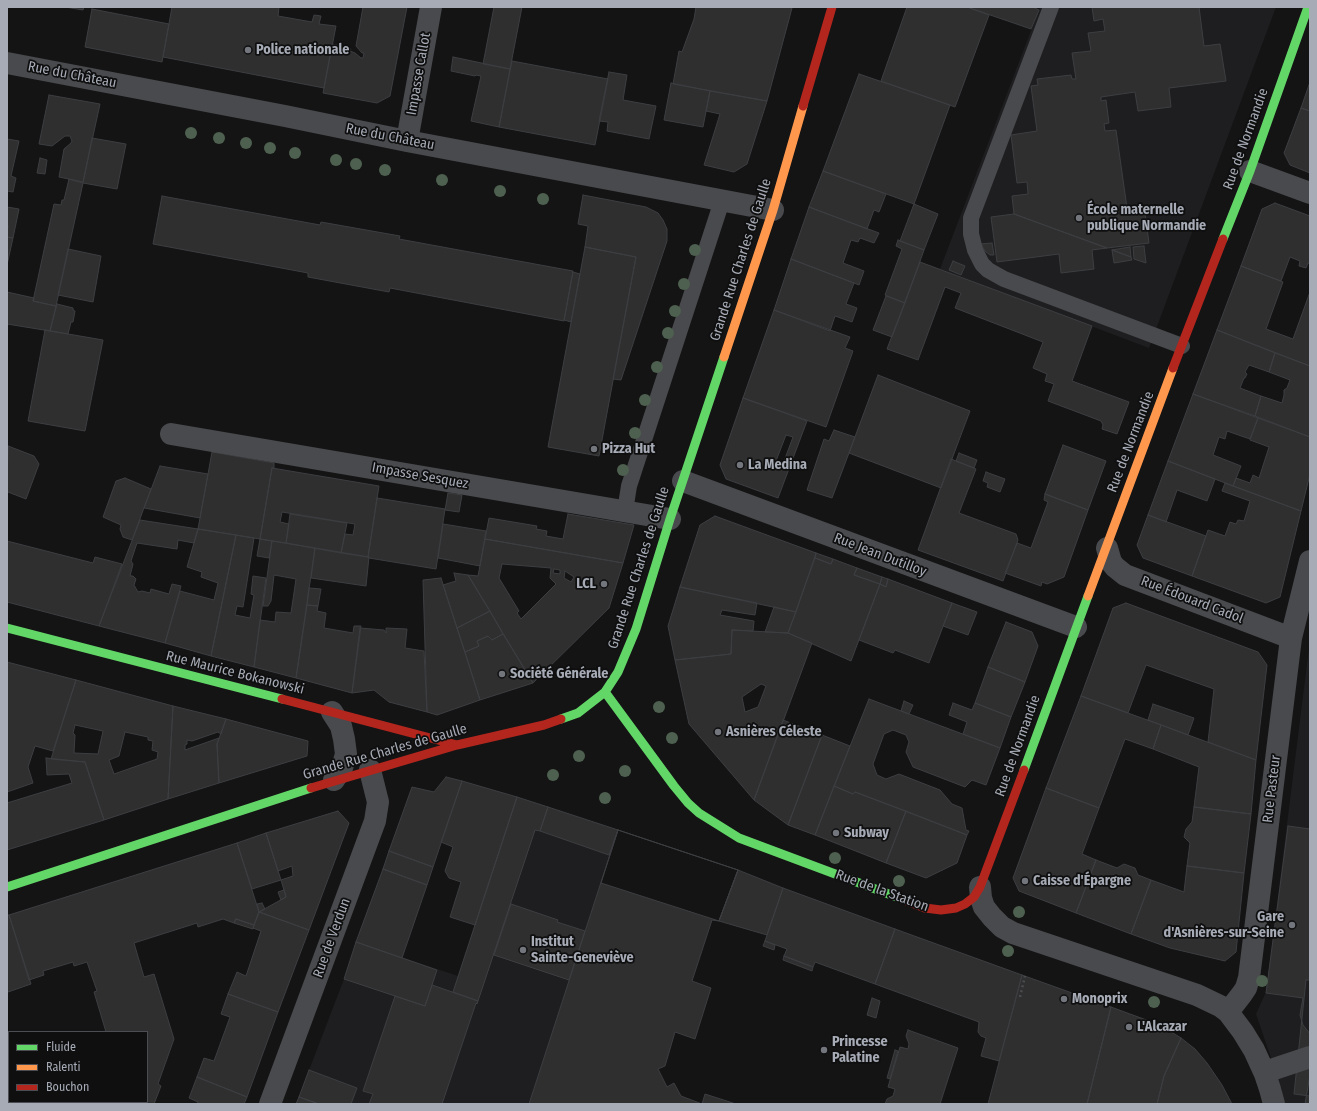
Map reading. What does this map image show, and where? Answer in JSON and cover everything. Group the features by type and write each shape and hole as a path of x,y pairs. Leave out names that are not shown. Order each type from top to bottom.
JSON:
{"main road":[{"name":"Grande Rue Charles de Gaulle","path":"7,887 334,780 457,745 544,725 572,716 588,706 605,692 618,672 636,629 670,519 773,210 832,7"},
{"name":"Rue de Normandie","path":"980,887 1076,627 1250,171 1308,7"},
{"name":"Rue Maurice Bokanowski","path":"7,628 457,745"},
{"name":"Rue de la Station","path":"605,692 688,803 699,813 739,838 925,908 941,910 956,908 965,904 974,897 980,887"}],"street":[{"name":"Impasse Callot","path":"406,140 431,7"},
{"name":"Rue du Château","path":"7,63 773,210"},
{"path":"1250,171 1310,193"},
{"name":"Impasse Sesquez","path":"171,434 670,519"},
{"name":"Rue Jean Dutilloy","path":"683,481 1076,627"},
{"name":"Rue Édouard Cadol","path":"1107,548 1111,562 1125,574 1291,638"},
{"name":"Rue Pasteur","path":"1228,1012 1242,994 1249,978 1291,638 1310,561"},
{"path":"332,712 341,726 346,754 342,768 334,780"},
{"name":"Rue de Verdun","path":"270,1104 375,821 378,802 370,770"},
{"path":"980,887 984,907 1002,927 1013,933 1197,995 1220,1006 1228,1012 1254,1050 1270,1088 1274,1104"},
{"path":"1274,1070 1310,1057"}],"lane":[{"path":"1051,7 974,210 971,224 972,242 975,250 982,264 988,270 1004,279 1182,346"},
{"path":"625,511 628,486 721,200"}],"path":[{"path":"1020,997 1025,976"}],"shaded area":[{"name":"École maternelle publique Normandie","path":"1040,7 1276,7 1149,348 940,269"},
{"path":"1310,640 1310,1104 1280,1104 1282,1090 1256,1014 1266,992"},
{"name":"Institut Sainte-Geneviève","path":"517,797 618,830 529,1104 296,1104 344,979 356,942 458,976"}],"building":[{"path":"65,7 84,7 83,10"},
{"name":"Police nationale","path":"172,7 279,7 278,16 312,22 314,15 321,16 319,24 336,26 324,88 163,57"},
{"path":"363,7 407,7 390,96 377,103 323,93 332,44 348,47 351,49 350,51 363,58 364,53 362,53 356,46"},
{"path":"494,7 522,7 510,69 483,64"},
{"path":"696,7 792,8 767,101 673,84 679,51 682,52 694,19"},
{"path":"907,7 967,7 989,15 955,107 881,81"},
{"path":"967,7 1033,7 1039,10 1031,29"},
{"path":"1092,7 1199,7 1204,46 1220,44 1226,81 1169,88 1171,107 1138,111 1135,92 1101,97 1101,101 1106,100 1109,123 1104,124 1105,131 1116,130 1127,208 1144,206 1149,243 1107,248 1014,214 1012,196 1028,194 1027,182 1017,183 1011,135 1037,131 1031,86 1038,85 1037,79 1071,75 1072,79 1076,79 1072,53 1091,51 1088,33 1105,31 1103,19 1094,21"},
{"path":"92,9 169,24 162,62 85,47"},
{"path":"453,57 510,69 499,127 471,121 481,76 451,71"},
{"path":"512,61 608,79 595,145 499,127"},
{"path":"609,72 627,75 623,100 656,106 649,139 607,131 608,122 599,121"},
{"path":"859,74 950,105 914,204 823,171"},
{"path":"1310,82 1310,111 1301,108"},
{"path":"671,83 710,91 703,127 664,120"},
{"path":"710,91 767,101 747,164 734,172 704,165 720,114 706,111"},
{"path":"49,95 100,104 83,182 59,177 64,149 72,141 70,136 65,136 52,146 39,144"},
{"path":"1301,108 1310,111 1310,173 1290,165 1284,153"},
{"path":"92,138 126,144 117,189 83,183"},
{"path":"7,139 19,141 11,176 16,178 13,192 7,191"},
{"path":"40,158 47,160 45,174 37,173"},
{"path":"823,171 886,194 879,212 874,210 867,229 809,207"},
{"path":"69,179 83,183 56,306 33,301 54,204 61,205 62,200 64,200"},
{"path":"583,195 646,207 658,213 667,229 667,241 621,380 613,379 636,257 585,247 588,226 578,224"},
{"path":"162,196 320,225 321,222 400,236 399,239 573,271 564,321 390,288 389,292 308,277 308,273 153,244"},
{"path":"1275,203 1310,216 1310,264 1308,263 1306,268 1299,266 1300,261 1290,257 1281,281 1241,266 1262,209"},
{"path":"914,204 938,214 924,250 900,241"},
{"path":"7,207 19,209 13,238 7,237"},
{"path":"809,207 879,233 874,243 860,238 858,242 851,240 843,263 864,271 859,285 791,259"},
{"path":"1014,214 1107,248 1092,250 1094,269 1061,273 1059,254 997,262 991,217"},
{"path":"7,237 13,238 7,265"},
{"path":"898,240 924,250 905,303 885,295 902,249 896,246"},
{"path":"992,243 994,255 990,255 985,251 981,244"},
{"path":"1144,246 1146,263 1134,259 1133,247"},
{"path":"585,247 636,257 599,456 548,447"},
{"path":"1130,247 1131,257 1112,250"},
{"path":"68,249 101,256 93,302 58,295"},
{"path":"1112,250 1131,257 1132,260 1114,263"},
{"path":"791,259 854,283 846,304 857,308 852,322 835,316 830,331 774,310"},
{"path":"953,261 965,266 961,275 949,270"},
{"path":"920,262 1092,326 1072,381 1129,402 1117,434 1102,429 1103,425 1101,421 1048,401 1054,384 1045,381 1047,374 1033,368 1043,342 955,308 961,293 945,287 918,360 887,349"},
{"path":"1241,266 1283,282 1266,329 1293,339 1310,292 1310,366 1217,330"},
{"path":"573,272 580,274 571,322 564,320"},
{"path":"7,292 34,298 33,301 56,306 50,331 7,324"},
{"path":"886,296 905,303 892,337 873,330"},
{"path":"57,304 73,308 75,311 73,322 71,322 68,334 50,331"},
{"path":"774,310 850,337 845,348 853,351 826,427 743,398"},
{"path":"45,330 103,340 85,431 28,421"},
{"path":"1217,330 1275,353 1269,372 1249,365 1245,372 1247,374 1240,388 1261,396 1255,416 1193,394"},
{"path":"1275,353 1310,366 1310,437 1255,416 1261,396 1282,403 1284,390 1287,388 1290,380 1269,372"},
{"path":"878,375 970,411 941,488 849,453"},
{"path":"1193,394 1258,418 1250,439 1227,431 1225,439 1219,437 1213,455 1241,466 1233,486 1168,461"},
{"path":"743,398 807,421 778,498 726,479 720,465","holes":["786,435 793,437 783,464 776,461"]},
{"path":"1258,418 1310,437 1310,474 1301,511 1233,486 1236,478 1250,483 1253,475 1259,478 1269,447 1250,440"},
{"path":"834,430 855,437 832,498 807,490 824,439 829,441"},
{"path":"1063,445 1106,461 1088,510 1045,494"},
{"path":"8,446 34,456 39,464 26,499 8,492 7,494"},
{"path":"212,452 274,463 260,539 198,529"},
{"path":"959,453 977,460 974,468 956,461"},
{"path":"951,459 976,469 959,513 1016,534 1018,540 1003,581 918,550"},
{"path":"1168,461 1215,479 1207,501 1177,490 1166,522 1148,515"},
{"path":"160,466 208,474 200,518 144,508"},
{"path":"272,468 379,486 368,557 341,553 345,534 353,535 355,524 282,512 280,522 289,524 286,543 260,539"},
{"path":"986,472 1005,479 1000,492 987,487 988,483 983,481"},
{"path":"125,478 151,489 132,540 123,537 120,529 121,525 103,517 116,481"},
{"path":"1225,483 1301,511 1280,597 1266,603 1192,576 1208,530 1225,536 1230,522 1236,524 1238,520 1244,521 1250,501 1222,491"},
{"path":"448,493 462,495 459,512 445,510"},
{"path":"1045,494 1088,510 1064,577 1047,584 1042,582 1041,586 1005,573 1017,543 1031,548 1048,502 1044,500"},
{"path":"377,498 445,509 436,569 368,557"},
{"path":"290,514 347,523 341,553 286,543"},
{"path":"568,514 634,525 623,563 485,539 489,518 537,526 536,529 547,531 546,536 563,539"},
{"path":"1148,515 1206,536 1192,576 1143,558 1137,545"},
{"path":"715,516 816,553 796,612 680,587 700,525"},
{"path":"140,520 198,529 194,543 178,540 177,549 137,543 131,561 133,564 130,576 133,576 136,579 134,585 138,592 142,591 150,593 151,589 169,594 172,584 181,586 165,643 99,626"},
{"path":"443,524 486,531 480,566 438,558"},
{"path":"198,529 236,535 211,656 165,643 180,591 214,600 218,583 201,577 202,572 187,567"},
{"path":"236,535 254,538 243,607 237,606 235,615 250,618 254,595 251,594 253,576 266,578 254,667 211,656"},
{"path":"260,539 272,541 269,558 257,556"},
{"path":"485,539 623,563 609,608 533,683 468,575 478,576","holes":["502,564 551,568 550,578 556,584 521,619 517,613 519,611 499,578","554,569 560,570 560,574 553,573","565,571 574,577 571,582 564,578"]},
{"path":"7,541 93,563 95,557 122,564 99,626 7,602"},
{"path":"272,541 315,548 296,678 254,667 260,620 275,622 276,612 291,613 296,579 274,575 271,601 268,606 263,606"},
{"path":"315,548 369,557 366,586 311,578"},
{"path":"816,553 833,559 831,564 815,558"},
{"path":"815,558 831,564 833,559 857,568 854,575 880,584 851,661 788,633"},
{"path":"857,568 882,577 880,584 854,575"},
{"path":"454,573 468,575 490,611 457,628 443,585 456,581"},
{"path":"882,577 888,579 886,587 880,584"},
{"path":"441,578 480,700 437,715 427,712 423,580"},
{"path":"888,579 952,603 929,663 895,650 893,653 859,640 880,584 886,587"},
{"path":"680,587 757,603 755,615 722,610 720,615 754,621 753,631 732,630 731,654 675,660 668,626"},
{"path":"309,588 321,589 318,606 307,605"},
{"path":"952,603 977,612 968,635 943,626"},
{"path":"1126,603 1258,652 1267,665 1256,760 1208,742 1214,689 1146,665 1128,713 1081,696 1113,608"},
{"path":"307,605 318,606 317,611 326,613 324,628 353,633 354,626 361,626 352,693 296,678"},
{"path":"774,607 796,612 788,633 765,632"},
{"path":"490,611 503,634 492,640 488,636 477,641 479,646 465,652 457,628"},
{"path":"1006,622 1032,632 1038,646 1025,682 988,667"},
{"path":"360,628 384,630 386,633 386,628 407,629 405,648 424,651 427,712 389,702 374,690 352,693"},
{"path":"732,630 788,633 812,643 754,800 689,724 675,660 731,654","holes":["761,684 766,686 758,707 745,712 742,697"]},
{"path":"503,634 533,683 480,700 465,652 479,646 477,641 488,636 492,640"},
{"path":"7,662 76,680 53,751 35,746 28,767 33,783 7,792"},
{"path":"988,667 1025,682 1011,717 975,703"},
{"path":"76,680 173,706 168,799 104,820 85,762 51,759","holes":["75,725 103,731 98,754 74,753 75,735 73,733","125,732 148,737 148,740 153,741 152,750 158,752 157,759 114,774 109,760 119,756"]},
{"path":"1081,696 1161,725 1153,749 1125,739 1099,808 1046,788"},
{"path":"869,699 1000,748 986,785 972,780 965,787 913,767 906,752 909,742 906,735 893,730 884,734 873,764 877,775 886,779 899,774 940,790 952,804 962,808 966,830 969,831 967,835 855,792 853,794 834,786"},
{"path":"904,701 913,705 909,714 901,711"},
{"path":"953,703 972,710 975,703 1011,717 1000,748 963,734 967,722 949,715"},
{"path":"1153,704 1194,718 1188,735 1148,720"},
{"path":"173,706 226,719 221,734 218,732 192,741 187,740 187,744 185,745 185,750 219,738 217,744 219,783 168,799"},
{"path":"226,719 308,741 307,756 219,783 217,744"},
{"path":"783,720 822,735 788,825 754,800"},
{"path":"1161,725 1256,760 1251,814 1194,807 1199,767 1153,749"},
{"path":"822,735 850,746 815,835 788,825"},
{"path":"46,758 85,762 104,820 7,850 7,803 72,783 69,774 47,775"},
{"path":"446,777 462,781 433,867 389,851 412,787 434,792"},
{"path":"462,781 517,797 475,925 450,917 461,882 449,878 445,871 453,847 441,842"},
{"path":"834,786 853,794 855,792 906,811 886,863 815,835"},
{"path":"1046,788 1099,808 1082,854 1096,860 1076,913 1019,891 1013,878"},
{"path":"517,797 548,807 540,831 535,830 478,1001 453,992"},
{"path":"548,807 618,830 609,855 540,831"},
{"path":"1194,807 1251,814 1244,873 1187,866 1190,843 1184,837 1186,829 1192,822"},
{"path":"338,811 349,823 309,930 259,912 286,897 281,880 293,876 292,866 278,871 266,833"},
{"path":"906,811 967,835 957,863 926,878 886,863"},
{"name":"Gare d'Asnières-sur-Seine","path":"1288,826 1310,829 1310,1034 1303,1025 1300,1015 1303,998 1266,993"},
{"path":"618,830 738,870 719,921 712,920 692,981 711,988 695,1039 675,1032 665,1066 658,1069 667,1087 674,1083 681,1096 702,1104 529,1104"},
{"path":"618,830 738,870 719,921 601,883"},
{"path":"266,833 281,880 252,889 237,843"},
{"path":"237,843 259,912 254,925 236,919 234,923 223,919 198,927 197,923 134,943 144,977 154,974 174,1039 158,1084 161,1086 154,1104 103,1104 148,1103 148,1031 106,1031 94,992 97,991 87,962 74,966 73,962 43,971 44,975 29,980 9,915"},
{"path":"389,851 433,867 427,885 383,869"},
{"path":"1096,860 1117,868 1124,864 1135,868 1138,875 1151,880 1131,934 1076,913"},
{"path":"1187,866 1244,873 1236,952 1225,961 1170,948 1131,934 1151,880 1184,892"},
{"path":"383,869 427,885 402,958 356,942"},
{"path":"738,870 783,888 767,935 719,921"},
{"path":"783,888 895,929 875,984 815,962 813,967 784,956 787,949 765,941"},
{"path":"284,890 286,897 281,900 278,892"},
{"path":"262,903 265,909 259,912 257,904"},
{"path":"511,904 585,931 569,980 494,955"},
{"path":"259,912 309,930 278,1012 228,994 237,972 246,976 261,931 253,928"},
{"path":"7,915 9,915 31,984 8,992 7,989"},
{"path":"236,919 254,925 253,929 234,923"},
{"path":"895,929 1022,975 999,1061 981,1056 986,1038 981,1036 978,1032 979,1022 875,984"},
{"path":"765,941 775,945 774,950 763,946"},
{"path":"356,942 437,970 425,1006 344,979"},
{"path":"784,956 813,967 812,971 783,960"},
{"path":"1022,975 1111,1007 1087,1104 988,1104"},
{"path":"1306,980 1310,980 1310,1096 1294,1094"},
{"path":"432,985 478,1001 477,1004 476,1003 442,1104 369,1104 373,1094 363,1091 395,996 425,1006"},
{"path":"228,994 278,1012 247,1097 197,1077 204,1058 214,1061 230,1017 221,1014"},
{"path":"872,998 880,1001 876,1018 867,1015"},
{"path":"1111,1007 1160,1025 1181,1038 1164,1076 1157,1104 1087,1104"},
{"path":"908,1030 958,1048 940,1104 885,1104 887,1099 893,1096 895,1089 888,1087 900,1047 908,1049 909,1044 906,1036"},
{"path":"1181,1038 1195,1049 1207,1063 1222,1085 1232,1104 1157,1104 1164,1076"},
{"path":"895,1050 898,1051 890,1079 887,1078"},
{"path":"309,1070 357,1088 351,1104 319,1104 299,1097"},
{"path":"1310,1075 1310,1104 1305,1104"},
{"path":"197,1077 247,1097 244,1104 197,1104 198,1102 189,1098"},
{"path":"705,1094 736,1104 702,1104"},
{"path":"299,1097 319,1104 296,1104"}],"traffic: fast":[{"path":"1223,239 1250,171 1308,7"},
{"path":"561,719 578,713 605,692 618,672 636,629 670,519 724,357"},
{"path":"1024,770 1088,596"},
{"path":"7,628 282,699"},
{"path":"605,692 674,786 688,803 699,813 739,838 902,899"},
{"path":"7,887 311,788"}],"traffic: slow":[{"path":"724,357 773,210 803,106"},
{"path":"1088,596 1173,368"}],"traffic: jam":[{"path":"803,106 832,7"},
{"path":"1173,368 1223,239"},
{"path":"282,699 457,745"},
{"path":"311,788 457,745 544,725 561,719"},
{"path":"902,899 925,908 941,910 956,908 965,904 974,897 980,887 1024,770"}],"place":[{"name":"Police nationale","path":"248,50"},
{"name":"École maternelle publique Normandie","path":"1079,218"},
{"name":"Pizza Hut","path":"594,449"},
{"name":"La Medina","path":"740,465"},
{"name":"LCL","path":"604,584"},
{"name":"Société Générale","path":"502,674"},
{"name":"Asnières Céleste","path":"718,732"},
{"name":"Subway","path":"836,833"},
{"name":"Caisse d'Épargne","path":"1025,881"},
{"name":"Gare d'Asnières-sur-Seine","path":"1292,925"},
{"name":"Institut Sainte-Geneviève","path":"523,950"},
{"name":"Monoprix","path":"1064,999"},
{"name":"L'Alcazar","path":"1129,1027"},
{"name":"Princesse Palatine","path":"824,1050"}]}
